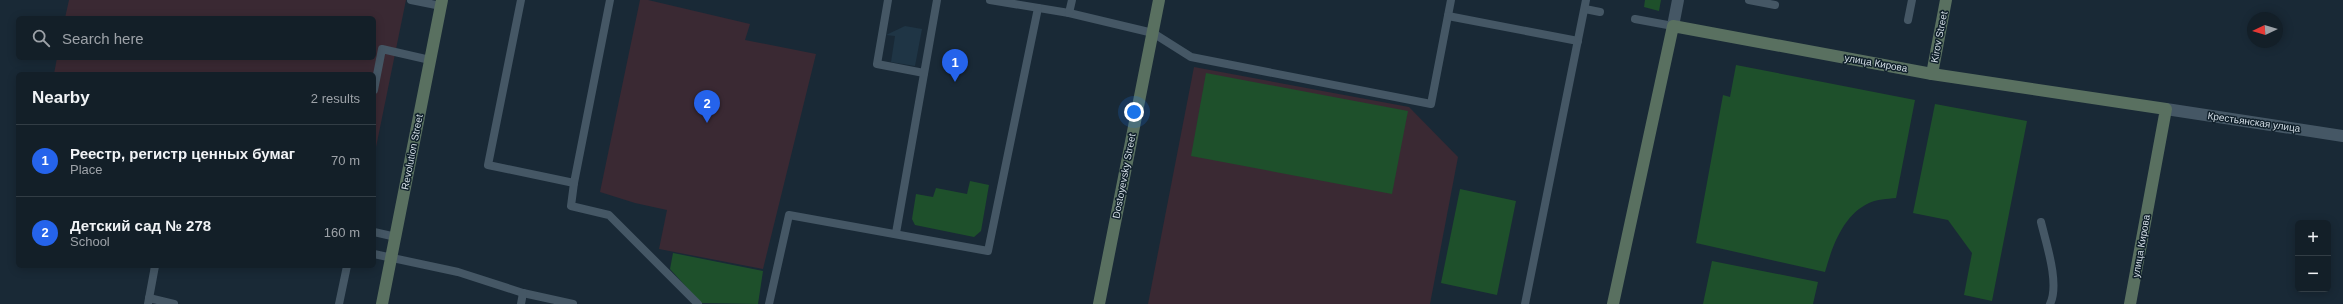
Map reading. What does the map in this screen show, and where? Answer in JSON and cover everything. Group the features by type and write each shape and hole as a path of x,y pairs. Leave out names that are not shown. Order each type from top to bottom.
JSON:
{"street":[{"name":"Dostoyevsky Street","path":"1099,304 1159,0"},
{"path":"1613,304 1678,0"},
{"name":"Kirov Street","path":"1932,74 1946,0"},
{"name":"Revolution Street","path":"382,304 441,3"},
{"name":"улица Кирова","path":"1673,26 1932,74 2166,109 2130,304"},
{"name":"Крестьянская улица","path":"2166,109 2343,136"}],"lane":[{"path":"411,0 441,3"},
{"path":"521,0 488,165 574,183"},
{"path":"610,0 574,183 572,206 609,215 698,304"},
{"path":"888,0 877,64 924,73"},
{"path":"896,233 937,0"},
{"path":"990,0 1070,13 1153,33 1191,57 1431,104 1451,0"},
{"path":"1070,13 1072,0"},
{"path":"1525,304 1586,0"},
{"path":"1749,0 1775,5"},
{"path":"1908,20 1912,0"},
{"path":"769,304 789,215 896,233 988,252 1038,8"},
{"path":"1585,9 1600,12"},
{"path":"1448,16 1578,41"},
{"path":"1635,19 1673,26"},
{"path":"376,80 382,48 430,60"},
{"path":"2041,222 2049,256 2054,296 2050,304"},
{"path":"376,232 396,237"},
{"path":"376,254 458,272 523,293 573,304"},
{"path":"156,268 148,301 174,304"},
{"path":"339,304 347,268"},
{"path":"521,304 523,293"}],"shaded area":[{"path":"69,0 406,0 376,147 376,72 54,72 57,60 376,60 376,16 65,16"},
{"path":"640,0 648,0 750,24 745,40 816,54 763,269 659,249 667,210 635,203 600,192"},
{"path":"905,26 922,29 915,66 891,62 895,36 886,35"},
{"path":"1194,67 1409,107 1458,157 1430,304 1148,304"}],"green space":[{"path":"1645,0 1661,0 1659,11 1644,7"},
{"path":"1736,65 1915,100 1896,198 1882,199 1869,203 1852,215 1835,242 1825,272 1696,243 1723,95 1730,97"},
{"path":"1206,73 1408,111 1392,194 1191,156"},
{"path":"1935,104 2027,121 1992,301 1964,295 1972,253 1948,220 1913,213"},
{"path":"970,181 989,185 981,231 974,237 915,225 912,219 916,194 933,197 936,188 967,194"},
{"path":"1460,189 1516,201 1497,295 1441,283"},
{"path":"673,253 763,271 758,304 701,303 670,269"},
{"path":"1712,261 1818,282 1813,304 1703,304"}],"place":[{"name":"Реестр, регистр ценных бумаг","path":"955,82"},
{"name":"Детский сад № 278","path":"707,123"}]}
